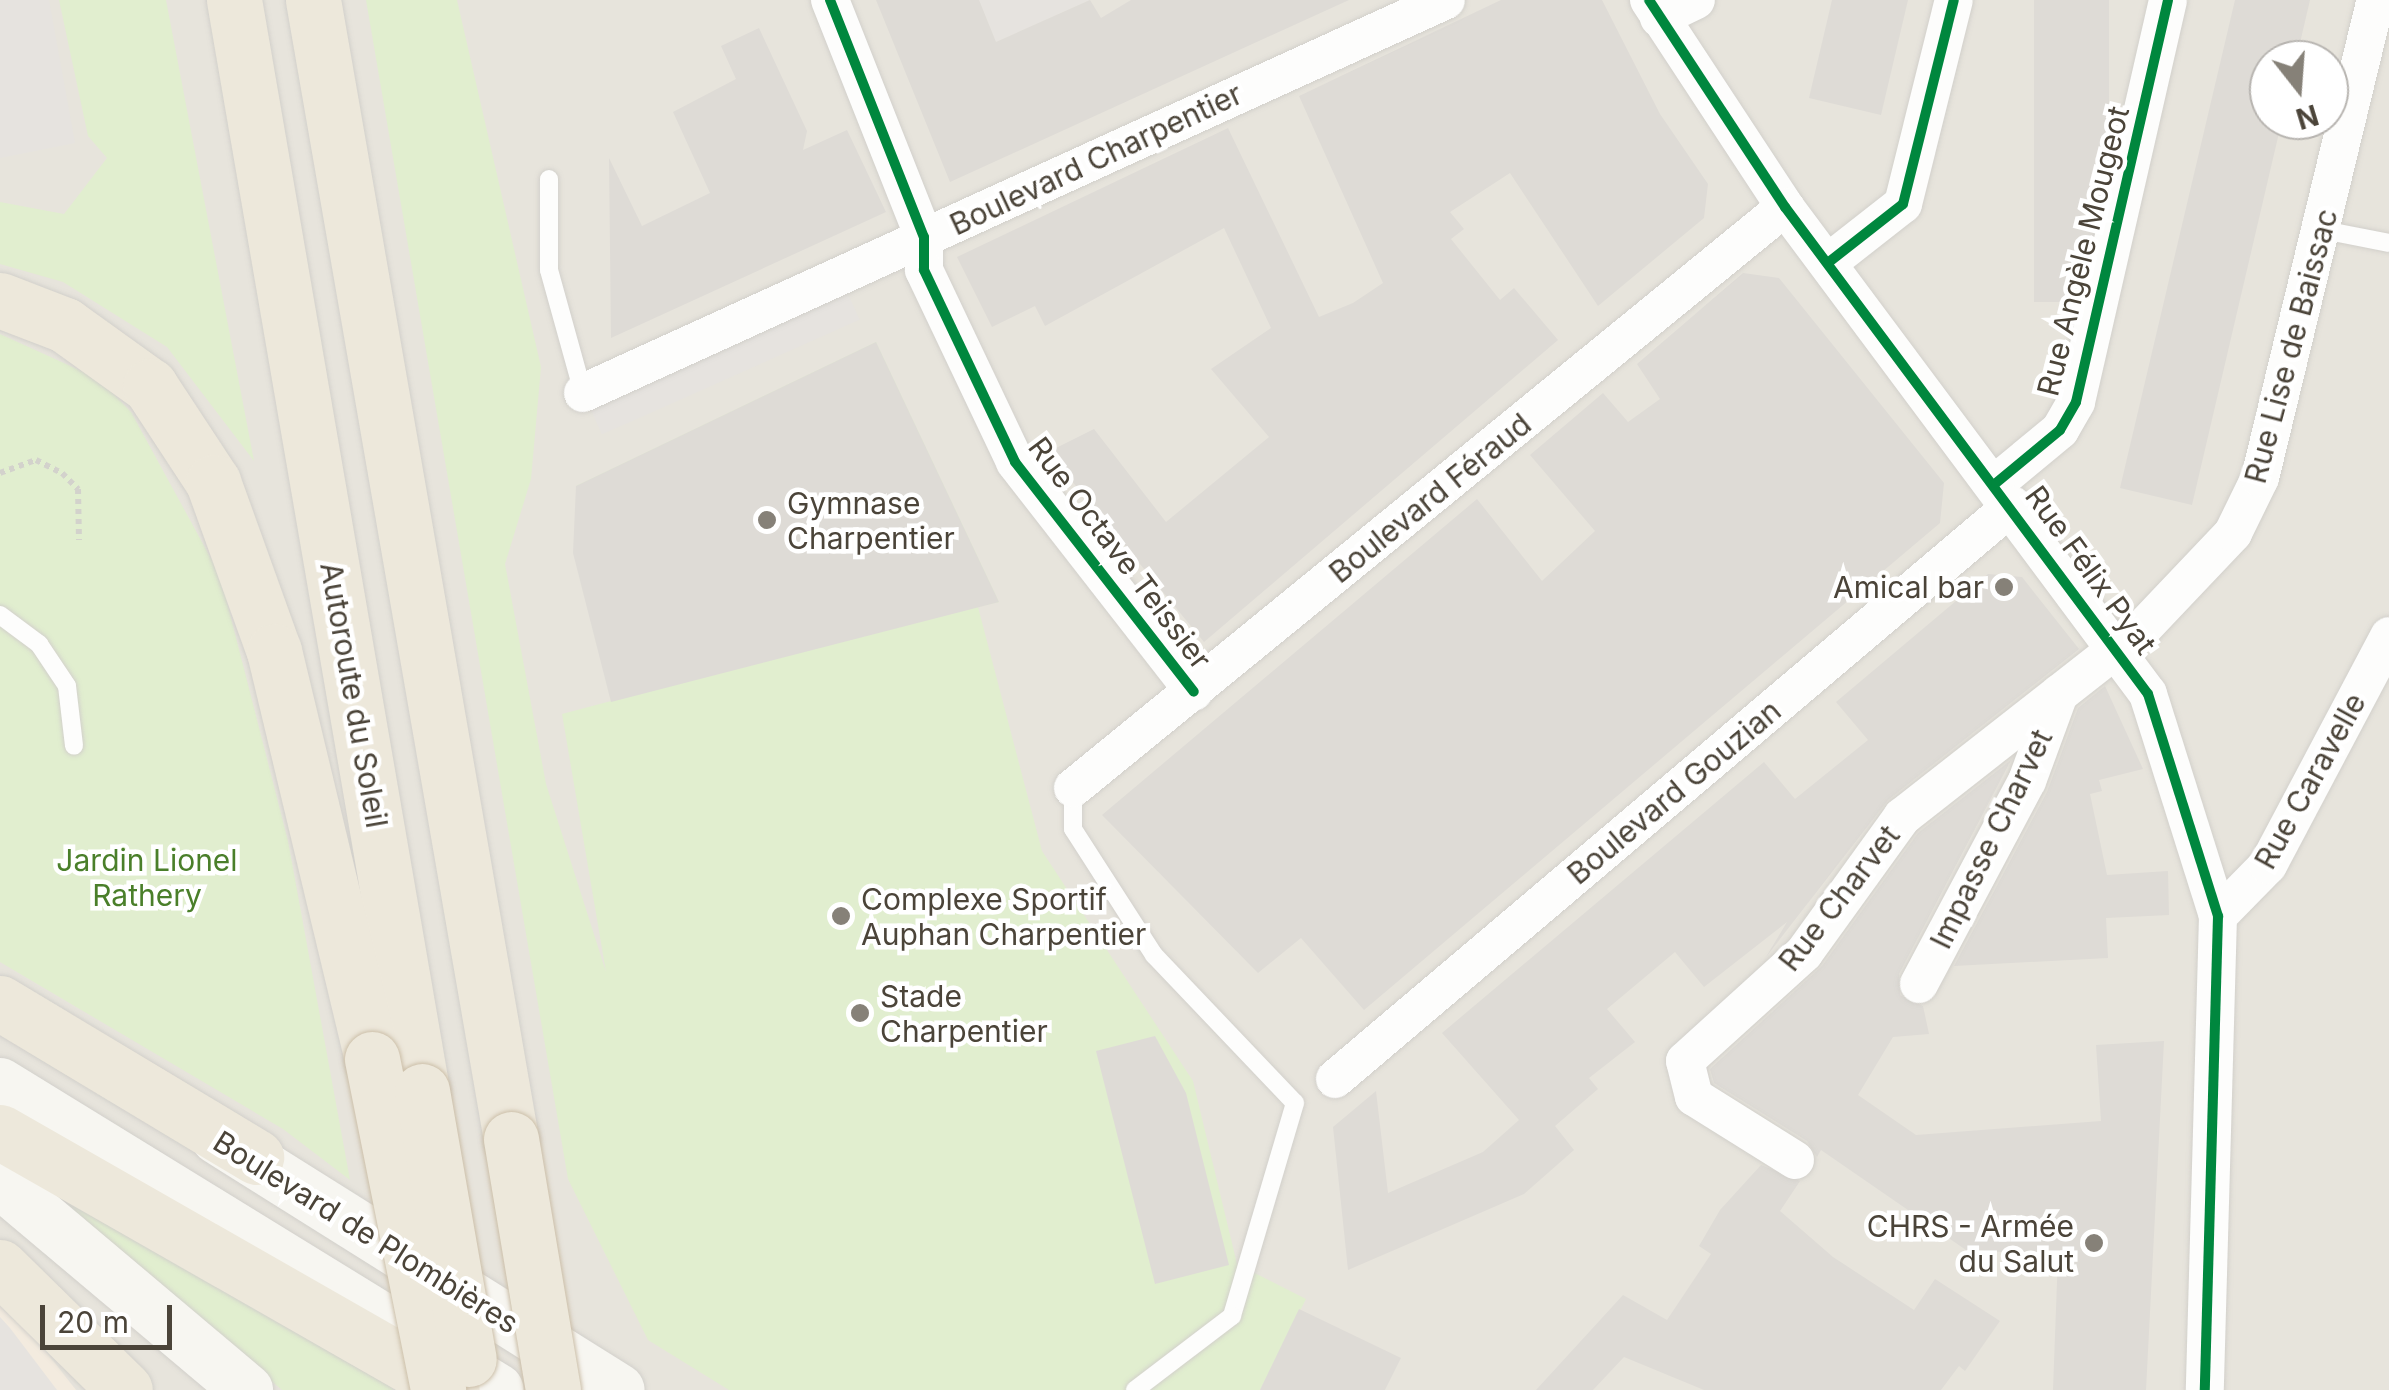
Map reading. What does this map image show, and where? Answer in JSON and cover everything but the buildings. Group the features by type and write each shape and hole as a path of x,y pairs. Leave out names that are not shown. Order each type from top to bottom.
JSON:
{"highway":[{"name":"Autoroute du Soleil","path":"234,0 474,1390"},
{"path":"312,0 553,1390"},
{"path":"0,300 65,325 150,386 213,482 279,669 372,1058 438,1390"},
{"path":"0,1003 256,1157"},
{"path":"0,1132 452,1390"},
{"path":"2,1226 125,1390"},
{"path":"103,1312 161,1390"}],"street":[{"name":"Rue Octave Teissier","path":"830,0 924,237 924,270 1015,462 1194,692"},
{"name":"Boulevard Charpentier","path":"583,394 1446,0"},
{"path":"1654,9 1696,0"},
{"path":"1829,262 1903,204 1954,0"},
{"name":"Rue Angèle Mougeot","path":"2004,494 2060,430 2076,402 2168,0"},
{"name":"Rue Lise de Baissac","path":"2118,644 2189,588 2260,478 2376,0"},
{"name":"Rue Félix Pyat","path":"1654,9 1785,207 2118,644 2184,787 2218,916 2205,1390"},
{"name":"Boulevard Féraud","path":"1073,788 1785,207"},
{"name":"Boulevard Gouzian","path":"1334,1079 2004,494"},
{"name":"Rue Caravelle","path":"2218,916 2268,865 2389,636"},
{"name":"Rue Charvet","path":"1795,1160 1694,1096 1685,1060 1804,953 1902,818 2118,644"},
{"name":"Impasse Charvet","path":"1919,984 2027,781 2060,692"},
{"name":"Boulevard de Plombières","path":"0,1033 256,1157 618,1390"},
{"path":"0,1084 498,1390"},
{"path":"2,1226 198,1390"},
{"path":"2,1226 247,1390"}],"lane":[{"path":"549,179 549,270 583,394"},
{"path":"2323,230 2389,244"},
{"path":"0,616 40,644 67,686 74,746"},
{"path":"1073,788 1073,829 1154,954 1295,1103 1232,1316 1135,1390"}],"path":[{"path":"0,472 36,460 62,473 78,489 79,540"}],"shaded area":[{"path":"0,0 2389,0 2389,1390 0,1390"},
{"path":"0,0 49,0 75,143 0,158"},
{"path":"979,0 1090,0 996,42"},
{"path":"840,276 860,320 602,435 582,391"},
{"path":"0,1300 18,1316 76,1390 0,1390"},
{"path":"0,1317 10,1328 57,1390 0,1390"}],"green space":[{"path":"59,0 166,0 254,461 167,347 63,282 0,264 0,202 64,214 107,158 88,136"},
{"name":"Complexe Sportif Auphan Charpentier","path":"366,0 457,0 541,367 531,479 505,564 546,784 606,972 562,714 611,701 576,486 876,342 999,602 978,607 1042,851 1193,1081 1237,1264 1306,1299 1260,1390 729,1390 648,1340 568,1179"},
{"name":"Jardin Lionel Rathery","path":"0,334 99,379 131,412 220,575 288,841 350,1180 283,1129 0,962"},
{"path":"47,1192 389,1369 393,1390 282,1390"}],"cycle path":[{"path":"830,0 924,237 924,270 1015,462 1194,692"},
{"path":"1649,0 1785,207 2148,694 2218,916 2205,1390"},
{"path":"1829,262 1903,204 1954,0"},
{"path":"1996,483 2060,430 2076,402 2168,0"}],"place":[{"name":"Gymnase Charpentier","path":"767,520"},
{"name":"Amical bar","path":"2004,587"},
{"name":"Complexe Sportif Auphan Charpentier","path":"841,916"},
{"name":"Stade Charpentier","path":"860,1013"},
{"name":"CHRS - Armée du Salut","path":"2094,1243"}]}
